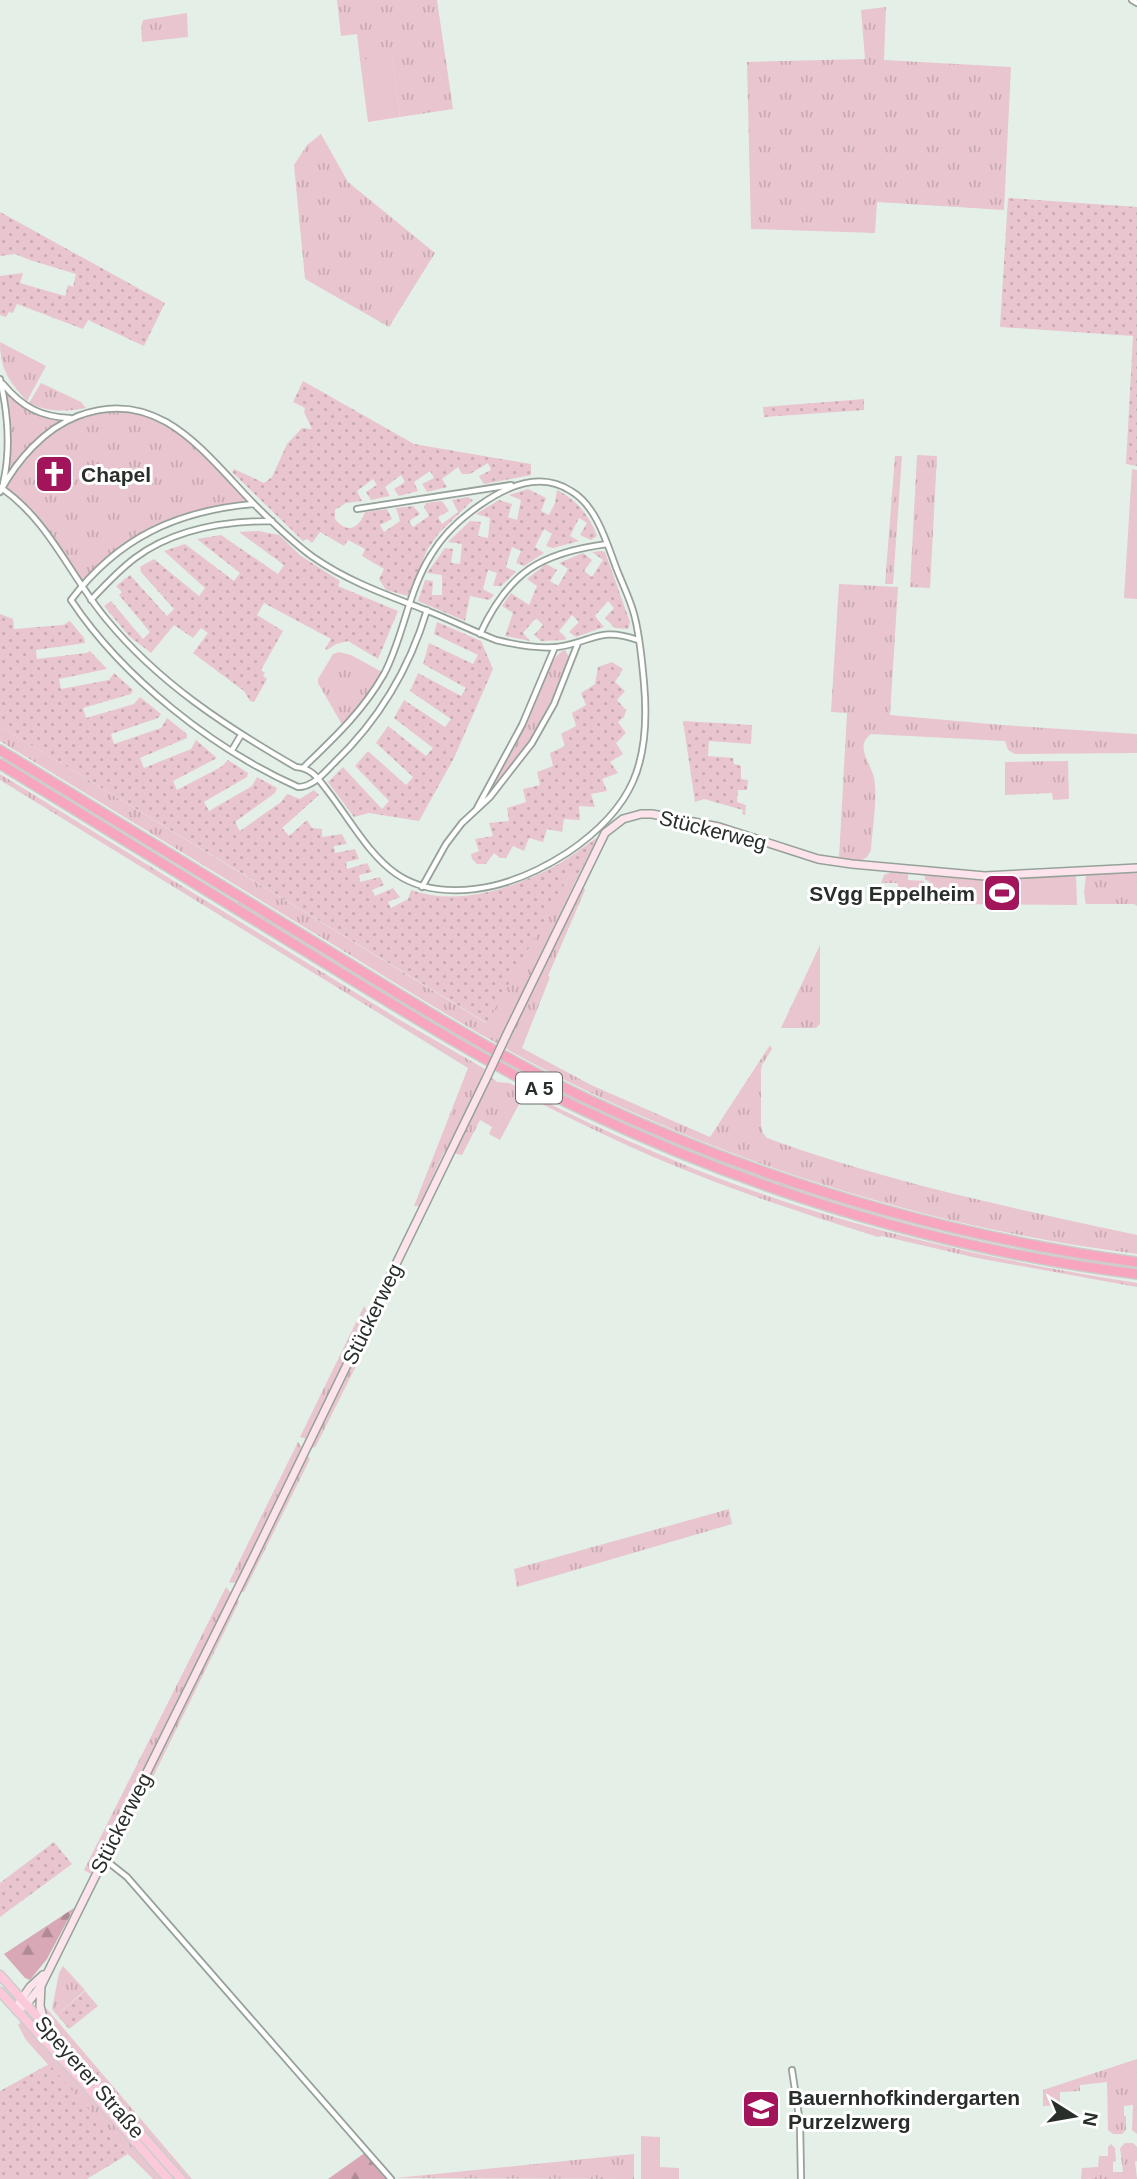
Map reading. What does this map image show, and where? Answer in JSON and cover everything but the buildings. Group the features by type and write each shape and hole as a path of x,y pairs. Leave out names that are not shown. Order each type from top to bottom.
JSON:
{"highway":[{"name":"A 5","path":"0,750 461,1032 562,1086 641,1123 746,1166 872,1207 1025,1244 1137,1262"},
{"name":"A 5","path":"0,764 448,1038 609,1122 742,1177 869,1218 1023,1255 1137,1273"}],"main road":[{"name":"Speyerer Straße","path":"0,1975 181,2179"},
{"name":"Speyerer Straße","path":"0,1992 168,2179"}],"street":[{"path":"1132,0 1137,3"},
{"path":"0,380 12,396 34,412 71,418"},
{"path":"0,380 8,443 1,489"},
{"path":"1,489 36,444 71,418 112,408 147,412 193,440 254,504 311,555 339,574 367,588 427,610 480,634 517,646 555,647 578,643 607,633 638,640"},
{"path":"1,489 35,516 91,600 139,656 173,686 241,735 296,767 304,767 318,778 376,856 401,878 438,890 476,889 519,878 553,862 583,842 620,804 640,763 646,729 643,673 634,613 607,544 586,504 572,491 546,482 357,509"},
{"path":"304,767 344,728 371,694 397,646 426,564 443,539 456,524 480,505 512,485"},
{"path":"254,504 197,513 151,530 122,547 81,586 71,600 98,636 158,697 232,750 299,787 307,786 347,750 386,703 409,661 427,610"},
{"path":"91,600 128,564 158,544 214,525 272,521"},
{"path":"480,634 502,593 527,569 561,552 607,544"},
{"path":"422,887 446,844 490,797 532,743 554,704 578,643"},
{"path":"476,809 522,725 555,647"},
{"path":"232,750 241,735"},
{"name":"Stückerweg","path":"16,2010 41,1986 256,1552 590,859 605,833 614,824 634,815 652,814 719,827 832,862 979,875 1137,868"},
{"path":"103,1858 127,1877 391,2179"},
{"name":"Stückerweg","path":"24,2002 48,1971"},
{"path":"41,1986 40,2006 45,2026"},
{"path":"792,2070 800,2123 801,2179"}],"green space":[{"path":"337,0 437,0 453,109 400,117 392,55 360,60 357,34 341,36"},
{"path":"886,7 884,60 1011,67 1004,210 877,202 875,233 751,229 747,62 865,59 861,10"},
{"path":"187,13 188,37 142,42 143,20"},
{"path":"392,54 400,117 368,122 360,60"},
{"path":"321,134 348,182 435,253 389,327 305,279 294,165 307,145"},
{"path":"1008,198 1137,207 1137,466 1126,464 1133,336 1000,327"},
{"path":"861,205 861,217 800,216 803,210"},
{"path":"0,212 165,303 144,346 88,320 83,329 17,304 13,313 9,312 6,317 0,315 0,276 23,273 20,283 65,296 68,285 73,287 76,274 15,254 0,256"},
{"path":"0,342 46,366 27,401 7,374"},
{"path":"1,381 34,412 71,418 99,410 136,410 182,432 254,504 203,513 149,531 121,549 81,586 35,516 2,488 8,443"},
{"path":"303,381 414,444 531,464 531,475 484,484 479,476 491,470 488,463 470,474 462,474 458,467 442,479 447,487 427,492 422,484 434,478 430,471 414,482 418,491 399,496 394,489 405,482 401,475 385,487 390,496 371,500 366,492 377,485 373,479 357,491 362,501 346,503 335,510 335,519 344,527 352,528 365,512 387,509 392,519 380,525 384,532 400,521 396,508 413,506 420,514 409,521 413,527 429,516 424,507 426,503 442,501 449,511 438,517 442,524 458,512 452,500 468,497 473,500 439,533 427,550 408,596 386,590 379,579 384,569 362,556 365,549 348,540 344,546 320,532 312,543 307,539 303,541 232,472 234,469 264,483 272,477 287,444 302,428 312,429 304,412 305,408 293,402"},
{"path":"41,383 81,402 86,408 57,410 29,403"},
{"path":"864,399 864,410 764,417 763,407"},
{"path":"917,455 937,456 930,588 910,587"},
{"path":"895,456 902,456 893,584 885,584"},
{"path":"1132,469 1137,470 1137,599 1124,598"},
{"path":"528,489 546,498 541,511 549,515 557,490 571,498 582,509 597,536 591,540 580,535 587,523 579,518 570,536 579,541 553,548 546,546 552,534 544,529 535,547 544,553 524,566 516,563 521,551 512,547 506,567 516,572 501,586 493,586 497,573 488,570 483,589 494,595 489,600 470,596 465,621 418,601 425,580 433,581 432,595 442,595 442,575 427,573 445,548 453,549 451,563 460,564 462,544 448,542 470,521 481,522 478,536 488,538 490,518 476,514 499,500 512,504 508,517 517,520 521,500 509,495"},
{"path":"258,531 279,535 301,556 340,581 338,586 398,611 378,659 348,641 327,650 325,649 331,639 264,603 257,615 283,631 261,670 267,679 254,702 250,701 244,691 193,653 208,633 201,628 193,638 174,625 151,653 129,636 104,606 111,601 143,639 150,632 119,595 122,592 116,586 130,575 167,616 174,609 141,572 140,567 154,559 199,596 205,588 164,551 185,544 234,581 240,573 197,539 221,535 278,574 284,565 239,532"},
{"path":"592,552 605,552 630,622 628,629 615,628 605,618 614,608 608,601 595,616 604,627 576,637 569,632 579,622 572,615 559,631 565,640 541,641 534,635 543,625 536,618 523,633 530,641 505,636 513,613 502,606 511,593 529,605 537,586 527,579 546,564 557,570 550,581 558,586 568,569 559,563 583,553 592,560 584,571 592,577 603,560"},
{"path":"839,584 898,587 890,715 1137,734 1137,753 1015,754 1008,750 1005,741 871,734 866,739 864,749 875,786 871,850 867,857 859,862 839,858 847,713 831,712"},
{"path":"0,614 13,619 14,629 63,625 70,621 85,643 36,650 37,659 90,651 107,669 59,679 61,689 109,680 114,673 133,690 131,694 83,708 86,718 134,704 140,697 161,714 158,718 111,734 114,744 161,728 167,718 187,734 187,738 140,758 144,768 191,749 196,740 217,758 173,781 177,790 221,767 228,760 248,773 247,777 204,802 209,811 252,786 257,777 277,788 275,793 235,822 240,831 281,802 287,794 300,799 314,790 319,795 282,828 289,836 307,820 312,828 322,829 322,837 342,834 347,844 334,846 335,853 355,849 359,859 346,862 347,869 367,863 372,872 359,875 360,882 380,877 384,885 372,890 375,896 393,888 400,897 388,902 391,908 408,899 411,890 448,897 505,888 557,865 598,837 580,872 569,876 487,1023 0,726"},
{"path":"437,622 481,641 493,669 454,758 419,821 369,813 354,817 328,782 343,767 382,809 389,801 355,766 368,751 406,785 413,777 376,743 388,726 426,756 433,748 394,718 404,700 445,727 451,719 410,691 418,673 461,696 466,688 423,664 429,643 473,664 478,655 434,634"},
{"path":"565,650 569,657 541,721 512,765 483,799 521,735 551,664"},
{"path":"339,652 351,655 384,673 344,728 318,683 333,654"},
{"path":"612,662 623,669 615,682 625,691 617,700 626,710 624,717 618,722 626,733 616,743 623,754 610,762 618,773 602,779 607,791 591,794 595,807 579,806 580,820 564,819 562,832 547,829 543,842 529,838 524,851 513,846 506,858 500,858 494,853 486,864 477,864 471,854 479,851 475,839 493,836 489,823 509,821 507,808 526,802 523,789 540,785 537,772 553,766 550,753 565,746 561,734 576,726 572,713 586,705 581,693 595,684 598,667"},
{"path":"683,721 752,725 751,744 709,741 708,756 733,758 734,764 741,766 741,779 748,780 747,790 738,790 737,802 746,805 745,815 742,814 743,810 704,799 695,802"},
{"path":"0,726 486,1023 569,876 580,872 501,1037 509,1041 583,885 585,890 548,976 550,977 522,1048 591,1085 710,1137 770,1045 772,1049 761,1070 761,1125 767,1138 904,1181 1137,1235 1137,1254 995,1230 856,1195 719,1148 587,1091 454,1018 0,741"},
{"path":"1068,761 1069,799 1053,800 1052,793 1005,795 1005,762"},
{"path":"0,774 400,1020 485,1069 419,1206 414,1206 468,1068 0,780"},
{"path":"891,872 908,874 908,880 924,881 924,899 921,903 898,903 898,883 881,883 884,875"},
{"path":"1137,872 1137,906 1086,904 1086,875"},
{"name":"SVgg Eppelheim","path":"925,875 974,880 1076,876 1077,905 927,904 929,881 925,880"},
{"path":"239,902 403,1003 529,1075 639,1128 708,1157 777,1182 919,1224 1137,1269 995,1244 855,1208 786,1187 652,1136 586,1106 453,1035 238,904"},
{"path":"820,945 820,1024 816,1028 781,1028"},
{"path":"491,1077 675,1161 800,1207 911,1238 1023,1263 1137,1283 1137,1287 878,1237 678,1167 611,1138 524,1095 500,1140 489,1134 492,1127 480,1120 462,1155 453,1153"},
{"path":"364,1306 368,1313 307,1439 300,1437"},
{"path":"378,1315 380,1318 316,1446 310,1447 374,1317"},
{"path":"298,1442 302,1448 236,1582 229,1582"},
{"path":"307,1455 310,1459 244,1592 241,1592 239,1591"},
{"path":"729,1509 732,1524 517,1587 514,1569"},
{"path":"226,1587 231,1593 91,1874 84,1870"},
{"path":"237,1597 239,1602 116,1852 116,1840"},
{"path":"54,1842 72,1864 0,1917 0,1883"},
{"path":"74,1908 47,1959 30,1980 25,1978 4,1954"},
{"path":"63,1966 85,1990 57,2015 52,2009 59,1973"},
{"path":"85,1991 98,2006 69,2029 57,2015"},
{"path":"42,2007 47,2009 192,2179 184,2179 93,2076 47,2020"},
{"path":"22,2021 161,2179 153,2179 128,2154 26,2040 18,2025"},
{"path":"1137,2059 1137,2134 1132,2130 1133,2105 1124,2106 1126,2130 1122,2134 1113,2134 1108,2130 1107,2082 1080,2085 1080,2091 1060,2092 1060,2105 1043,2106 1043,2090"},
{"path":"49,2064 128,2154 87,2179 0,2179 0,2091"},
{"path":"641,2136 660,2137 660,2167 679,2168 679,2179 641,2179"},
{"path":"1125,2143 1133,2143 1137,2147 1137,2179 1081,2179 1082,2168 1098,2167 1099,2156 1108,2156 1108,2147 1111,2144 1115,2148 1116,2161 1113,2162 1113,2172 1123,2172 1120,2148"},
{"path":"366,2152 390,2179 328,2179"},
{"path":"634,2154 634,2179 395,2178"}],"place":[{"name":"Chapel","path":"54,474"},
{"name":"SVgg Eppelheim","path":"1002,893"},
{"name":"Bauernhofkindergarten Purzelzwerg","path":"761,2109"}]}
